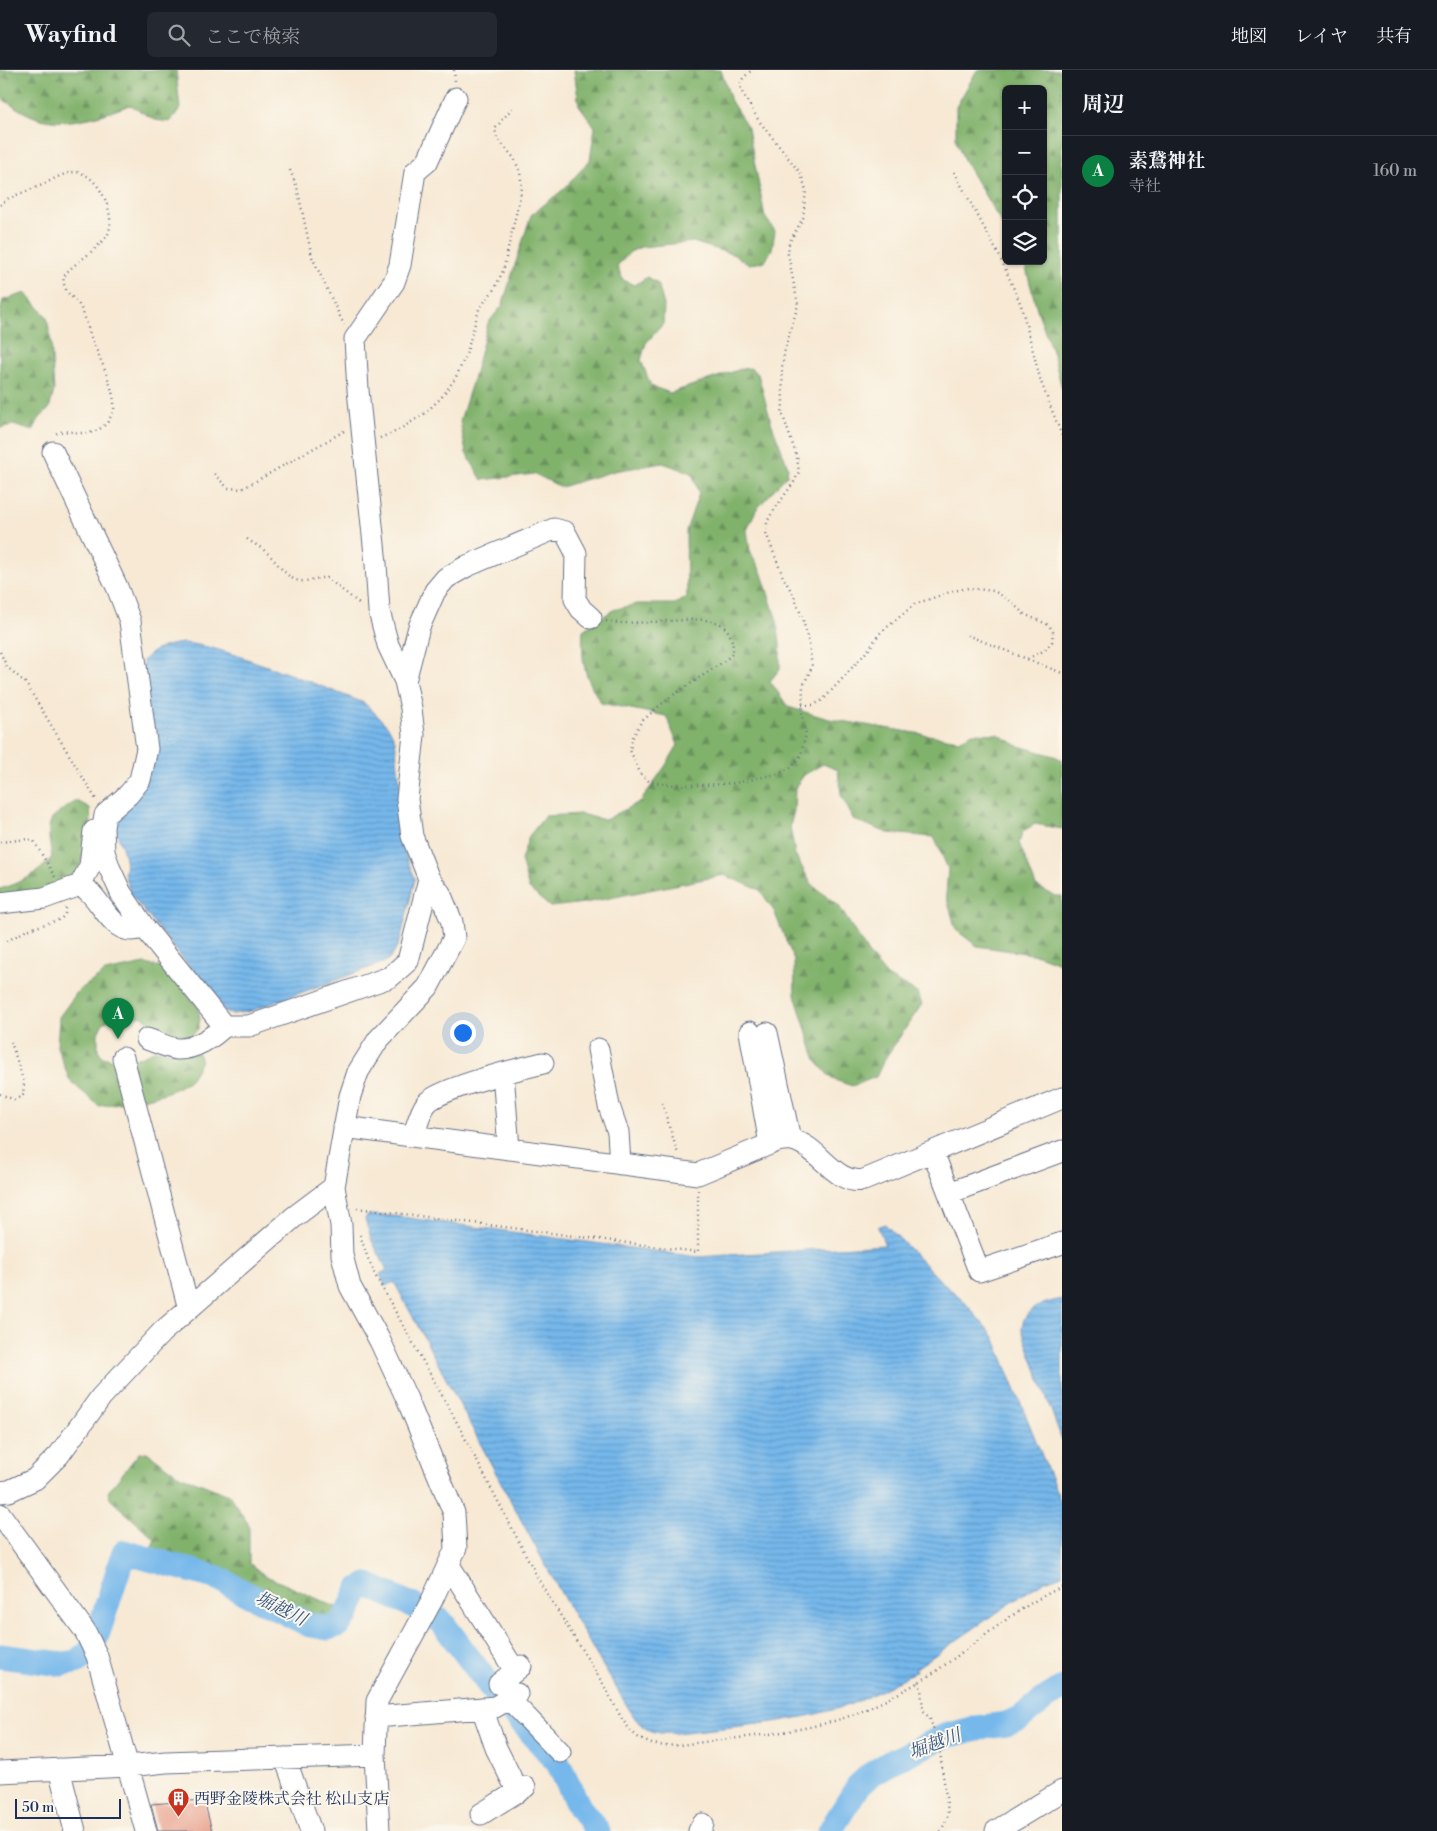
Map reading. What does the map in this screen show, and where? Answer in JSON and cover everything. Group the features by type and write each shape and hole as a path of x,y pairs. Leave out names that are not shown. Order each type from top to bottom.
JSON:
{"street":[{"path":"379,1831 375,1755 377,1701 432,1600 456,1548 454,1513 407,1400 380,1342 350,1286 342,1255 341,1225 334,1187 350,1096 358,1072 378,1040 428,987 454,938 452,922 440,892 429,879 412,836 407,799 414,735 412,708 405,681 388,645 379,611 355,340 394,282 400,266 415,172 427,162 456,98"},
{"path":"53,452 117,587 130,622 147,749 140,780 129,794 96,825 90,866 71,889"},
{"path":"405,681 418,626 436,591 446,578 466,566 554,529 565,532 576,553 576,599 581,609 591,618"},
{"path":"105,815 104,852 121,893 144,926 224,1026"},
{"path":"147,1039 178,1049 190,1047 211,1038 224,1026 249,1026 390,977 408,961 429,879"},
{"path":"0,903 44,898 71,889 89,889 110,919 121,927 135,930 144,926"},
{"path":"759,1033 780,1142"},
{"path":"598,1050 609,1106 618,1132 620,1164"},
{"path":"123,1058 189,1308"},
{"path":"413,1136 426,1103 439,1094 503,1073 543,1063"},
{"path":"503,1073 509,1149"},
{"path":"344,1127 691,1173 780,1142 800,1142 846,1178 855,1182 864,1180 1062,1098"},
{"path":"949,1193 1062,1151"},
{"path":"933,1152 979,1271 1062,1243"},
{"path":"0,1492 9,1491 35,1479 59,1455 102,1397 162,1332 294,1217 334,1187"},
{"path":"0,1514 85,1631 97,1656 146,1831"},
{"path":"449,1565 512,1683 560,1752"},
{"path":"376,1717 495,1707 512,1683"},
{"path":"481,1814 521,1789 496,1748 482,1708"},
{"path":"0,1772 129,1766 166,1762 375,1755"},
{"path":"285,1758 312,1831"},
{"path":"59,1769 75,1831"},
{"path":"996,1831 1060,1797"}],"path":[{"path":"591,618 617,623 705,618 728,631 733,643 733,653 726,660 666,700 641,722 633,737 630,750 642,775 650,782 676,785 735,783 777,774 792,767 801,755 806,734 802,716 803,686 812,667 809,644 794,596 783,577 766,534 767,522 799,472 797,456 782,413 782,367 785,349 798,305 788,254 789,243 803,218 806,190 801,174 760,121 742,92 740,85 743,78 752,70"},
{"path":"214,474 228,488 242,489 340,432 363,434 377,440 397,431 424,414 441,398 455,379 466,355 479,309 503,271 522,188 520,172 514,158 497,138 496,129 512,108"},
{"path":"290,170 297,187 312,257 348,333 355,340"},
{"path":"0,205 6,199 59,176 71,172 80,172 93,180 110,213 111,222 104,239 64,274 63,281 65,290 81,309 100,358 113,398 114,410 108,422 97,431 85,434 57,432 52,436 50,444 53,452"},
{"path":"954,172 1000,257 1021,305 1041,382 1062,436"},
{"path":"247,540 266,552 292,578 298,581 307,581 320,577 327,578 368,611 379,611"},
{"path":"802,705 813,705 823,700 870,649 879,634 915,604 968,588 994,591 1008,599 1024,614 1049,625 1053,632 1052,642 1045,650 1027,659"},
{"path":"967,635 1062,673"},
{"path":"0,652 7,667 25,682 84,776 105,815"},
{"path":"0,842 28,839 34,841 71,889 65,914 61,919 27,930 7,941"},
{"path":"0,1094 15,1100 23,1095 24,1084 11,1042"},
{"path":"357,1208 698,1252 691,1173 662,1103"},
{"path":"375,1275 453,1415 541,1584 602,1682 622,1719 640,1739 652,1744 665,1746 835,1721 884,1701 918,1682 1033,1602 1062,1587"},
{"path":"918,1682 921,1689 923,1710 930,1719 939,1744 948,1812 942,1831"}],"green space":[{"path":"0,70 176,70 180,109 170,122 155,120 130,105 80,120 54,121 42,119 26,113 0,98"},
{"path":"574,70 721,70 731,101 748,128 765,217 775,231 772,249 765,262 748,264 735,255 693,242 641,247 630,252 617,266 623,280 635,285 647,277 658,284 664,305 663,324 646,343 641,360 651,386 670,393 741,369 750,368 758,374 771,422 788,467 787,475 756,510 747,530 750,551 761,571 777,621 780,644 780,669 770,681 788,707 829,719 959,740 973,733 998,734 1018,746 1055,756 1062,760 1062,829 1035,824 1023,831 1019,843 1036,886 1055,896 1062,896 1062,964 1038,955 977,946 956,930 946,895 948,869 934,837 888,833 854,820 841,795 838,770 823,764 804,775 795,788 794,811 790,826 795,855 812,885 839,906 868,953 887,976 917,993 922,1004 884,1060 876,1077 852,1086 832,1079 816,1061 795,995 794,960 774,911 760,890 724,875 585,903 550,907 529,889 521,860 529,836 545,816 580,814 605,820 641,801 678,745 666,716 601,703 587,676 583,660 583,630 613,610 637,604 675,604 687,597 686,531 699,493 692,473 663,463 614,471 561,487 535,474 482,480 466,453 460,421 488,323 502,306 531,215 564,189 590,160 595,127 579,105"},
{"path":"977,70 1062,70 1062,389 1025,265 1047,265 1047,85 1002,85 1002,224 964,160 956,140 956,107"},
{"path":"26,293 47,317 51,342 54,391 49,409 39,419 33,431 13,425 0,428 0,314 3,300"},
{"path":"77,801 90,808 91,823 77,878 46,892 0,898 0,889 29,877 52,857 49,836 50,823 59,812"},
{"path":"145,964 168,969 198,1006 200,1019 198,1029 189,1039 177,1042 162,1036 156,1027 143,1017 118,1015 103,1023 98,1033 98,1050 103,1057 121,1062 133,1060 156,1050 198,1053 201,1061 188,1081 169,1092 99,1106 70,1081 57,1047 59,1017 78,991 105,972"},
{"path":"147,1452 177,1474 229,1495 249,1525 249,1563 264,1575 338,1608 339,1615 327,1622 312,1620 219,1575 150,1552 155,1539 111,1500 108,1492 139,1453"}],"water":[{"path":"183,643 208,647 239,656 364,703 389,728 395,740 406,857 415,879 400,941 391,957 385,962 251,1011 233,1014 226,1012 131,895 124,874 124,855 114,822 118,815 137,798 143,661 156,650"},
{"path":"371,1215 393,1216 698,1257 885,1245 878,1227 885,1224 945,1285 962,1299 994,1337 1062,1505 1062,1575 1045,1581 1027,1592 916,1668 916,1671 876,1693 851,1704 809,1716 743,1726 677,1733 657,1732 646,1729 632,1714 569,1608 394,1282 385,1286 380,1274 387,1270 372,1241 365,1219"},
{"path":"1062,1299 1062,1440 1022,1330 1026,1316 1035,1308 1048,1302"}],"building":[{"name":"西野金陵株式会社 松山支店","path":"204,1800 212,1831 158,1831 151,1804"}],"waterway":[{"name":"堀越川","path":"0,1656 62,1664 76,1662 89,1653 99,1630 124,1552 218,1578 310,1625 328,1628 338,1625 347,1615 359,1589 367,1585 414,1606 441,1621 489,1685 558,1763 579,1807 598,1831"},
{"name":"堀越川","path":"830,1831 858,1786 870,1775 891,1762 945,1736 977,1728 1006,1724 1019,1719 1062,1688"}],"place":[{"name":"素鵞神社","path":"118,1039"},
{"name":"西野金陵株式会社 松山支店","path":"178,1818"}]}
